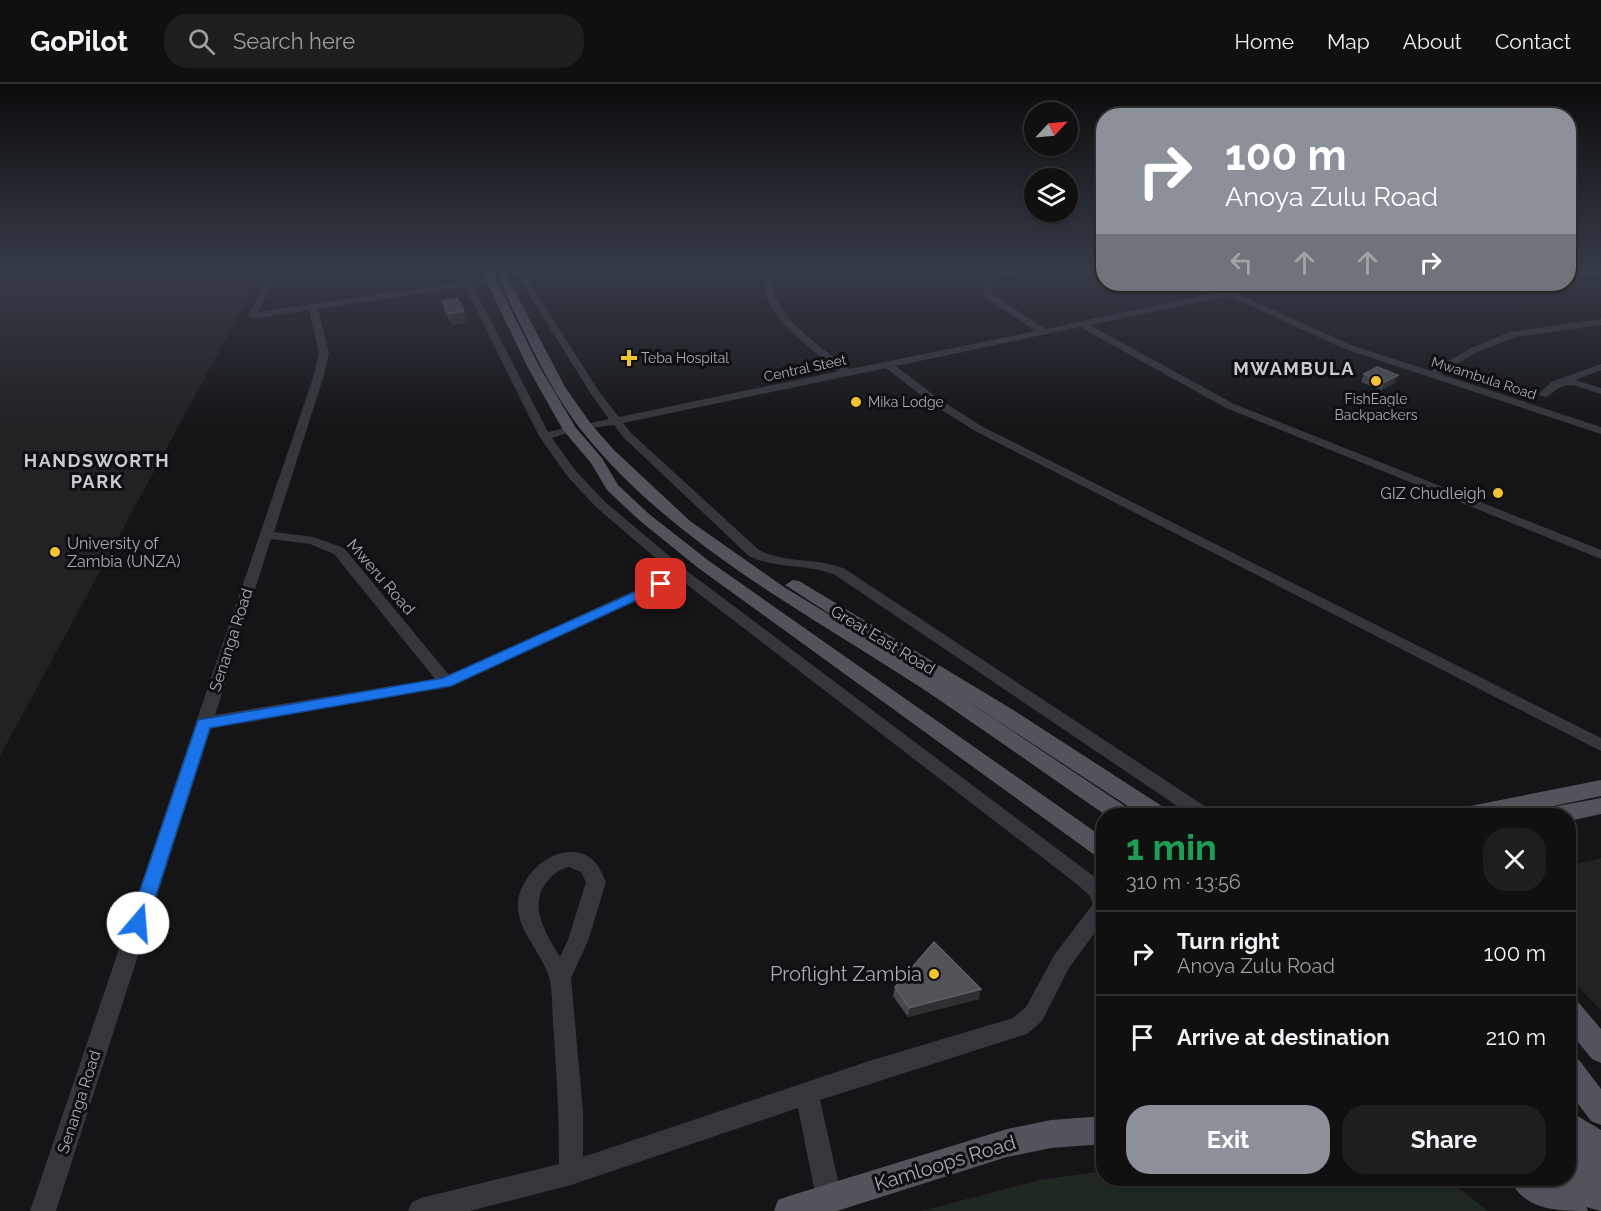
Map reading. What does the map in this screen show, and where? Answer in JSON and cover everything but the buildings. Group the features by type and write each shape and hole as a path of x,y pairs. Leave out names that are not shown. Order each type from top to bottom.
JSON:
{"main road":[{"name":"Great East Road","path":"511,323 532,366 578,429 674,528 772,596 959,716 1096,810"},
{"name":"Great East Road","path":"526,323 578,429"},
{"name":"Great East Road","path":"605,458 685,524 778,591 927,683 1111,808"},
{"name":"Great East Road","path":"605,458 646,476 747,557 1003,713 1148,808"},
{"name":"Great East Road","path":"605,458 612,487 644,517 703,564 1096,844"},
{"path":"1505,808 1601,788"},
{"path":"1576,811 1601,806"},
{"path":"1576,1020 1601,1050"},
{"path":"1576,1079 1601,1110"},
{"path":"1576,1130 1601,1148"},
{"name":"Kamloops Road","path":"789,1211 1007,1143 1051,1134 1096,1131"},
{"path":"1576,1149 1601,1167"},
{"path":"1576,1181 1601,1199"},
{"path":"1536,1186 1573,1211"}],"street":[{"name":"Senanga Road","path":"43,1211 324,353 317,323"},
{"path":"488,323 545,436 572,473 600,504 682,574 1096,889"},
{"path":"552,323 615,420 655,463 754,553 777,564 817,563 840,572 1194,808"},
{"path":"791,323 848,373"},
{"path":"1030,323 1044,332"},
{"name":"Central Steet","path":"545,436 1088,323"},
{"name":"Mwambula Road","path":"1294,323 1348,347 1601,431"},
{"path":"1431,375 1474,350 1513,334 1597,323"},
{"path":"1081,324 1230,406 1601,555"},
{"path":"889,365 935,401 979,429 1601,745"},
{"path":"1543,394 1564,380 1601,367"},
{"path":"1564,380 1601,391"},
{"name":"Mweru Road","path":"266,535 305,538 324,543 339,551 446,682"},
{"path":"204,723 446,682 682,574"},
{"path":"560,978 578,941 596,882 589,866 574,860 557,862 544,870 536,881 528,902 533,923 560,978 571,1112 571,1173"},
{"path":"421,1211 571,1173 891,1065 1019,1027 1034,1014 1062,961 1096,915"},
{"path":"807,1094 830,1198"}],"shaded area":[{"name":"University of Zambia (UNZA)","path":"0,323 235,323 0,756"},
{"path":"1601,858 1601,1010 1576,985 1576,864"},
{"path":"1096,1172 1096,1186 1456,1186 1488,1211 921,1211 1040,1180"}],"place":[{"name":"Teba Hospital","path":"629,358"},
{"name":"FishEagle Backpackers","path":"1376,381"},
{"name":"Mika Lodge","path":"856,402"},
{"name":"GIZ Chudleigh","path":"1498,493"},
{"name":"University of Zambia (UNZA)","path":"55,552"},
{"name":"Proflight Zambia","path":"934,974"}],"district":[{"name":"MWAMBULA","path":"1294,368"},
{"name":"HANDSWORTH PARK","path":"97,470"}],"route":[{"path":"138,923 204,723 446,682 661,584"}]}
